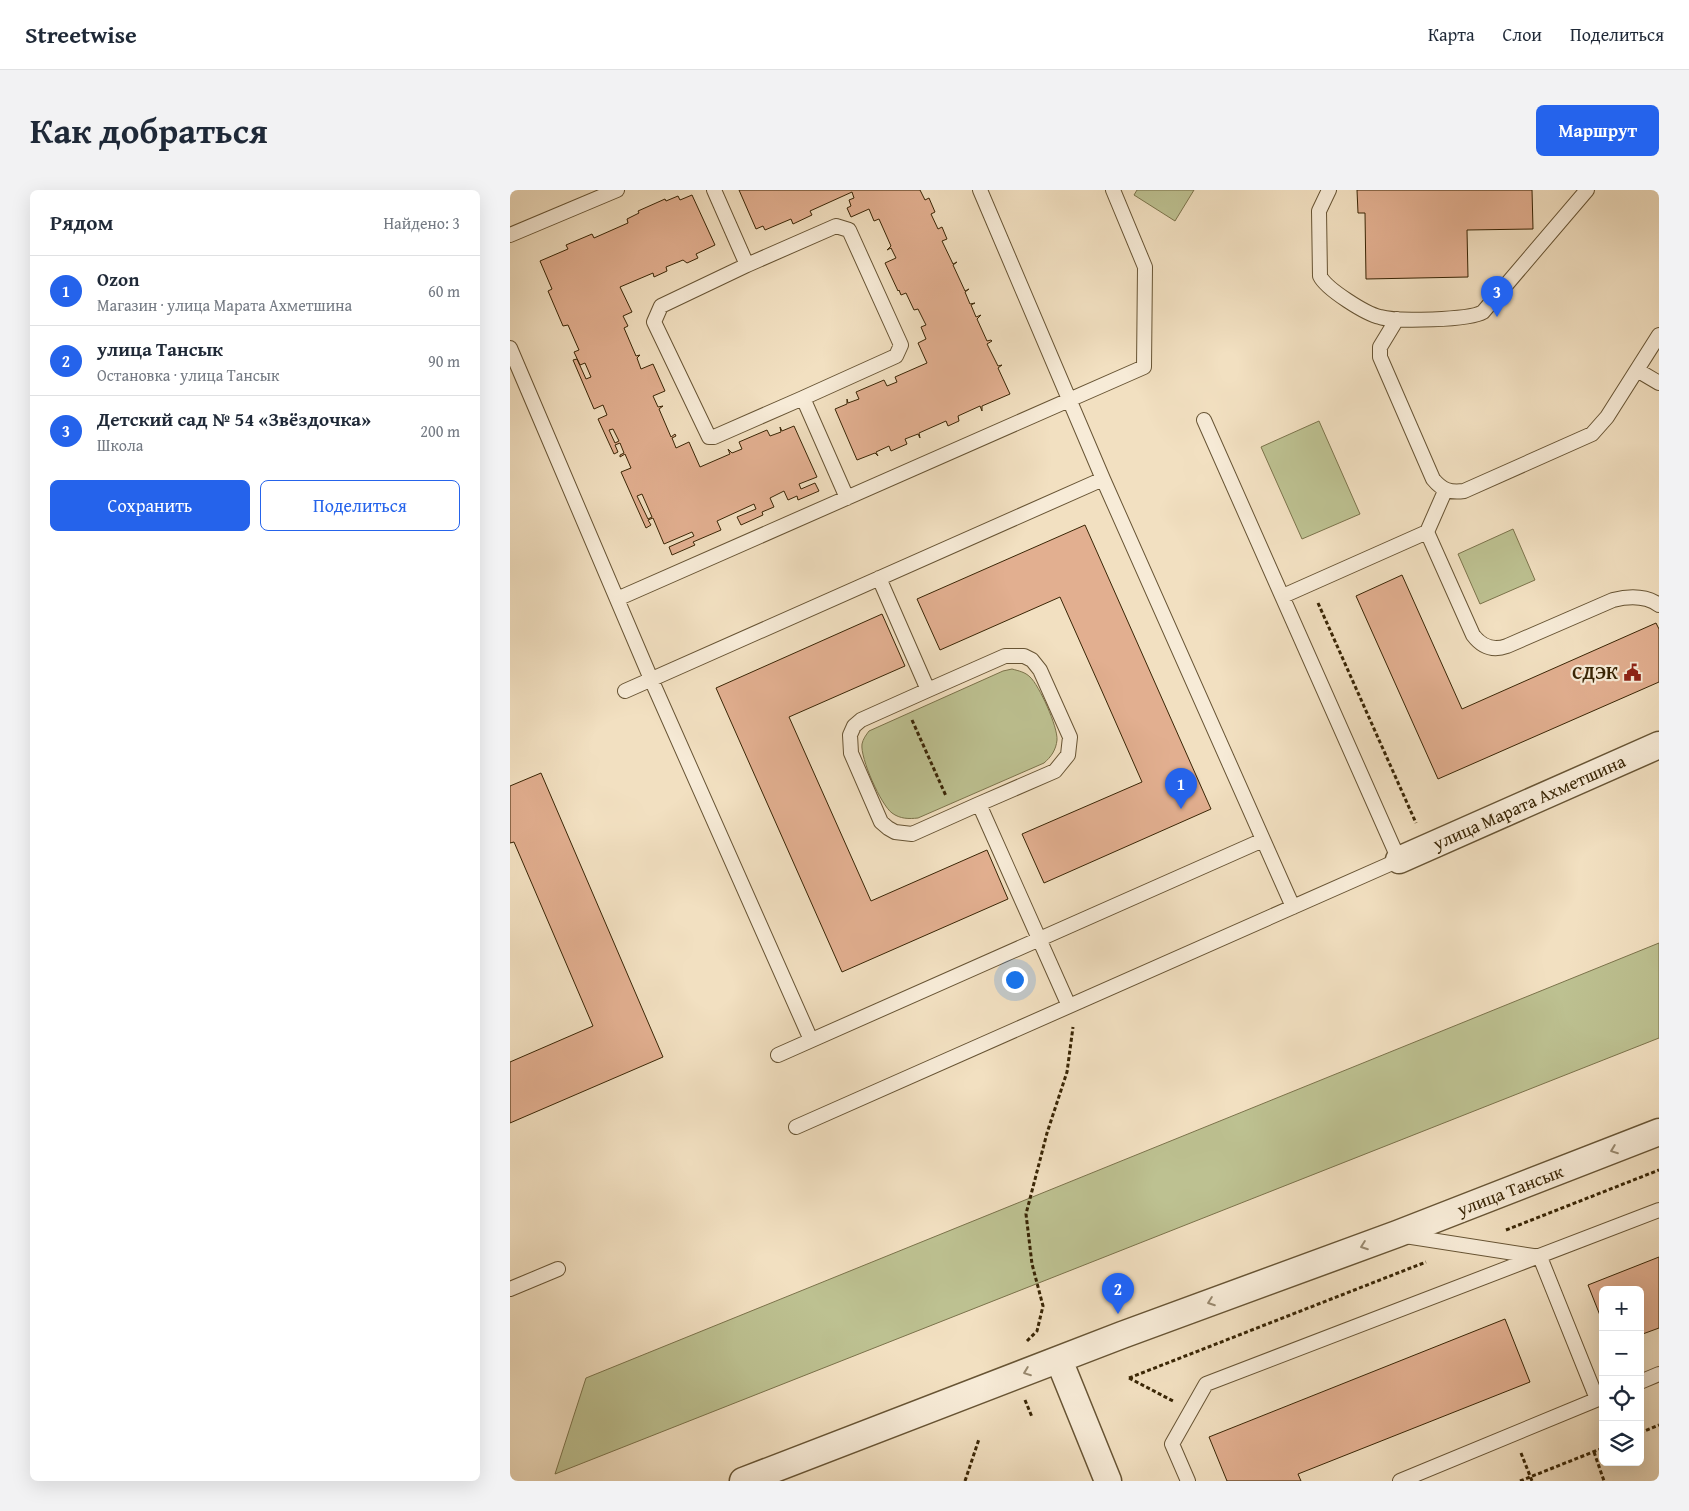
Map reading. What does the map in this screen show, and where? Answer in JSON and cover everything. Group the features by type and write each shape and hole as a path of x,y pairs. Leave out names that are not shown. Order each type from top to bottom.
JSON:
{"street":[{"name":"улица Марата Ахметшина","path":"1399,860 1659,745"},
{"name":"улица Тансык","path":"743,1481 1396,1234 1659,1132"},
{"path":"1060,1360 1108,1481"}],"lane":[{"path":"510,235 617,190"},
{"path":"714,190 747,265"},
{"path":"980,190 1103,479 1292,907"},
{"path":"617,599 1144,367 1145,267 1114,190"},
{"path":"1329,190 1319,211 1318,268 1322,280 1325,285 1372,314 1397,319 1468,317 1483,312 1587,190"},
{"path":"836,226 849,230 901,345 896,356 714,437 709,437 654,322 661,306 747,265 836,226"},
{"path":"1397,319 1380,347 1380,357 1432,480 1445,491 1464,491 1584,440 1603,424 1659,335"},
{"path":"510,348 651,679 811,1040"},
{"path":"1638,370 1659,383"},
{"path":"803,398 847,498"},
{"path":"796,1127 1399,860 1204,420"},
{"path":"624,691 1103,479"},
{"path":"1282,596 1427,532 1445,491"},
{"path":"1427,532 1473,635 1485,646 1493,648 1507,646 1613,600 1625,597 1638,597 1659,605"},
{"path":"879,578 928,690"},
{"path":"1004,656 1024,656 1032,660 1040,670 1070,737 1068,755 1055,771 912,834 895,832 881,822 858,770 849,742 854,726 861,720 904,701 1004,656"},
{"path":"979,804 1069,1006"},
{"path":"778,1055 1263,840"},
{"path":"1188,1481 1172,1444 1206,1384 1659,1210"},
{"path":"1396,1234 1540,1257"},
{"path":"1540,1257 1599,1396"},
{"path":"510,1289 558,1269"},
{"path":"1644,1380 1659,1374"},
{"path":"1400,1481 1599,1398"}],"path":[{"path":"1310,584 1427,848"},
{"path":"904,701 955,815"},
{"path":"1026,1343 1037,1331 1043,1306 1032,1264 1026,1214 1047,1132 1067,1072 1073,1027 1069,1006"},
{"path":"1191,1410 1129,1378 1659,1170"},
{"path":"1644,1431 1659,1425"},
{"path":"1514,1433 1531,1479"},
{"path":"965,1481 979,1439"},
{"path":"1520,1481 1531,1479 1599,1450"},
{"path":"1594,1452 1604,1481"}],"green space":[{"path":"1137,190 1194,190 1175,221 1134,195"},
{"path":"1319,421 1360,514 1302,539 1261,447"},
{"path":"1513,529 1535,580 1480,604 1458,554"},
{"path":"1012,669 1024,673 1034,681 1047,707 1057,740 1049,758 1044,763 918,818 905,818 892,813 882,801 864,760 862,744 869,731 1003,671"},
{"path":"1659,943 1659,1038 555,1474 586,1378"}],"building":[{"path":"739,190 920,190 925,200 929,198 935,212 931,214 938,229 942,227 947,239 942,241 953,264 957,262 953,265 965,291 969,289 965,292 970,304 975,303 971,305 976,317 981,315 977,319 987,341 992,341 987,344 998,366 1002,365 998,368 1010,394 982,406 982,411 980,406 958,416 959,421 948,426 946,421 919,433 920,438 918,434 905,439 907,444 891,451 889,446 876,452 878,456 875,453 857,460 835,409 847,404 847,399 848,403 859,399 856,392 884,380 887,386 897,382 895,377 927,363 918,343 926,339 921,327 926,325 918,309 914,310 906,293 901,295 898,291 885,263 896,258 891,248 887,250 891,246 879,219 874,221 869,209 851,217 847,208 851,206 849,200 854,198 852,192 810,211 812,215 793,224 791,219 765,230 763,226 756,229"},
{"path":"1357,190 1532,190 1533,229 1467,230 1468,277 1366,279 1365,213 1358,213"},
{"path":"692,195 715,245 696,254 698,258 687,263 683,260 666,267 667,271 654,277 653,273 620,287 632,312 623,316 628,326 624,328 636,356 640,355 637,358 641,369 653,364 665,391 653,396 658,407 663,406 659,409 671,437 675,434 676,436 672,438 676,448 689,442 700,467 730,454 728,449 732,453 742,449 739,442 767,430 770,436 781,432 780,427 782,431 794,426 817,477 799,484 801,489 815,483 819,491 798,500 797,496 788,500 784,491 770,498 774,507 762,512 763,515 741,525 737,517 756,509 754,504 717,521 721,530 693,542 695,545 672,555 669,547 694,536 692,532 664,544 653,518 648,520 651,525 646,528 621,472 631,468 625,454 620,457 624,453 620,443 615,445 618,452 614,454 598,419 607,415 603,405 594,409 573,360 577,359 586,379 591,377 585,363 580,365 574,352 579,350 568,325 563,326 548,291 552,289 540,261 568,249 566,245 592,234 594,238 628,223 627,219 639,213 638,211 665,199 666,201 678,196 680,200","holes":["613,429 619,441 615,443 609,430","642,494 652,517 648,519 637,496"]},
{"path":"1085,525 1211,809 1044,883 1022,834 1142,782 1060,597 940,650 917,599"},
{"path":"1402,575 1462,709 1656,623 1659,629 1659,682 1438,779 1356,596"},
{"path":"882,614 905,666 789,717 871,901 987,850 1008,899 842,972 716,688"},
{"path":"541,773 663,1057 510,1123 510,1062 593,1026 514,842 510,843 510,786"},
{"path":"1659,1257 1659,1328 1644,1334 1644,1286 1599,1286 1599,1313 1588,1285"},
{"path":"1505,1319 1530,1382 1298,1474 1301,1481 1227,1481 1209,1437"}],"place":[{"name":"Детский сад № 54 «Звёздочка»","path":"1497,317"},
{"name":"СДЭК","path":"1632,672"},
{"name":"Ozon","path":"1181,809"},
{"name":"улица Тансык","path":"1118,1314"}]}
